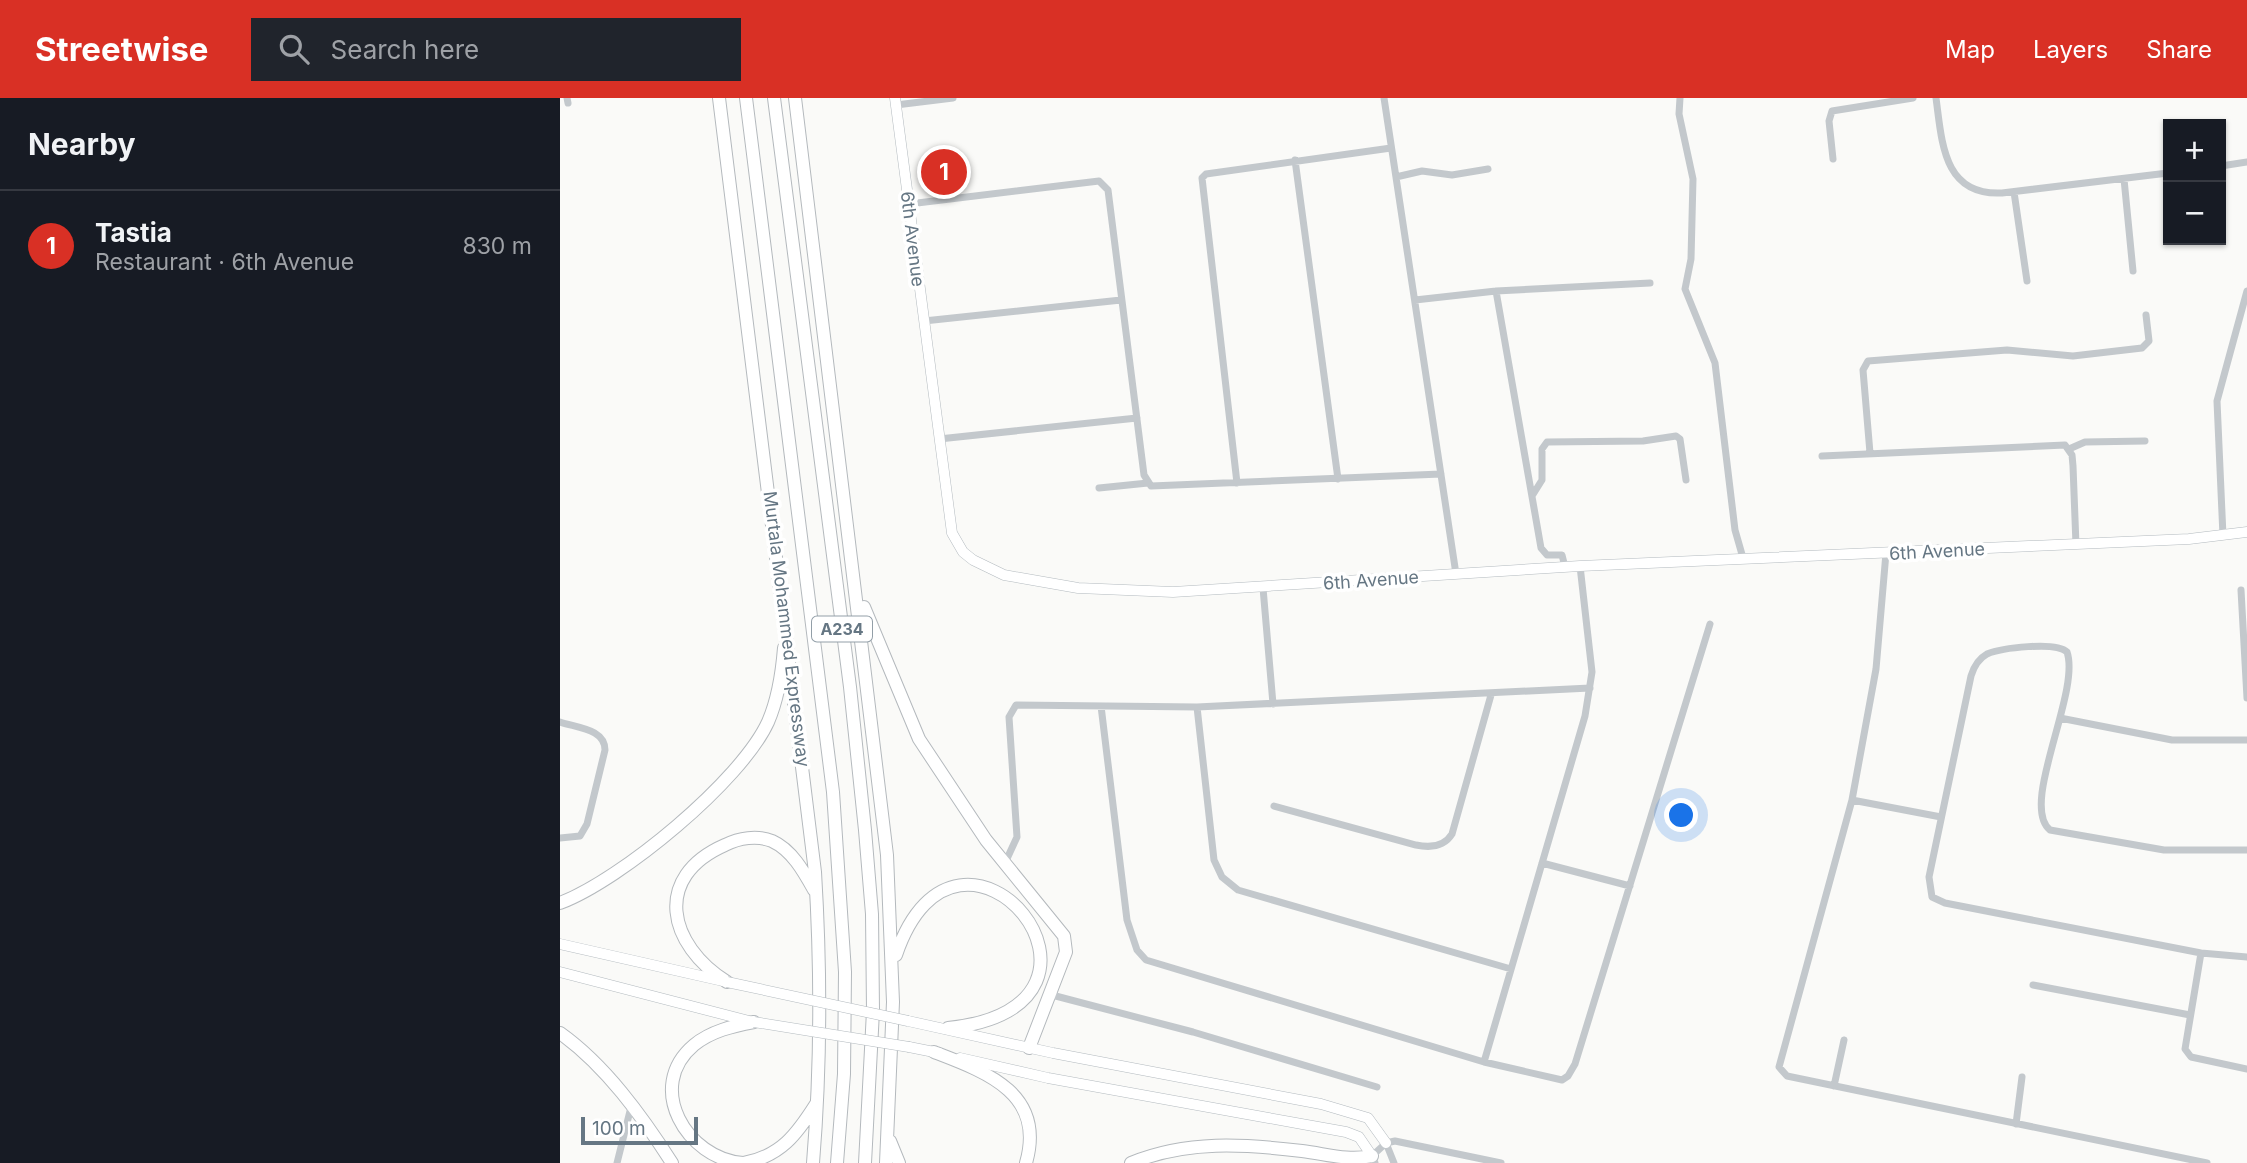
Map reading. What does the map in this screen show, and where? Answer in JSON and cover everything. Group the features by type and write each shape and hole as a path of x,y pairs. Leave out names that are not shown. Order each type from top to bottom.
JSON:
{"highway":[{"name":"Murtala Mohammed Expressway","path":"719,98 786,620 817,896 820,955 818,1101 813,1163"},
{"name":"Murtala Mohammed Expressway","path":"746,98 835,820 845,972 844,1074 837,1163"},
{"name":"A234","path":"774,98 850,687 872,914 873,1011 864,1163"},
{"path":"796,98 858,590 887,855 892,965 889,1136 886,1163"},
{"path":"858,590 919,739 1005,863 1064,936 1066,953 1048,993 1029,1048"},
{"path":"560,903 602,881 650,847 725,782 750,752 768,721 780,683 786,620"},
{"path":"727,982 700,963 689,950 679,925 676,898 685,875 699,860 736,839 772,841 789,853 802,869 817,896"},
{"path":"892,965 909,920 933,895 950,888 985,887 1018,905 1031,922 1039,940 1038,972 1031,989 1009,1012 995,1020 948,1028"},
{"path":"754,1022 718,1031 692,1047 675,1073 673,1089 679,1122 698,1146 712,1156 744,1163 777,1152 797,1133 818,1101"},
{"path":"560,1033 583,1050 631,1107 672,1163"},
{"path":"934,1052 982,1071 1002,1083 1018,1101 1029,1121 1027,1163"},
{"path":"889,1136 899,1163"},
{"path":"1131,1163 1187,1148 1222,1144 1303,1151 1340,1159 1373,1160"}],"street":[{"path":"896,102 953,98"},
{"path":"1384,98 1456,575"},
{"path":"1680,98 1679,114 1693,179 1691,259 1685,289 1715,363 1735,530 1743,558"},
{"path":"1833,159 1829,121 1832,111 1913,98"},
{"path":"1936,98 1944,148 1953,172 1966,185 1982,192 2014,192 2163,174"},
{"name":"6th Avenue","path":"896,102 952,533 963,552 987,568 1047,584 1116,591 1263,588 1580,566 2076,545 2247,532"},
{"path":"1237,483 1200,182 1206,174 1391,148"},
{"path":"1295,160 1338,478"},
{"path":"2226,165 2247,162"},
{"path":"1396,177 1422,170 1452,175 1488,169"},
{"path":"2124,179 2133,271"},
{"path":"909,204 1098,181 1108,190 1137,418 1148,483"},
{"path":"2014,192 2027,281"},
{"path":"1415,300 1496,291 1650,283"},
{"path":"1496,291 1541,548 1547,555 1562,555 1565,567"},
{"path":"2222,536 2217,401 2247,291"},
{"path":"924,321 1121,300"},
{"path":"1870,453 1863,370 1868,361 2007,350 2073,356 2142,348 2149,341 2146,315"},
{"path":"939,439 1137,418"},
{"path":"1531,497 1542,480 1542,449 1547,442 1643,441 1676,436 1679,439 1686,480"},
{"path":"2069,449 2085,442 2145,441"},
{"path":"1822,456 2060,444 2069,449 2073,466 2076,545"},
{"path":"1099,488 1148,483 1156,487 1441,474"},
{"path":"1886,554 1876,668 1852,800 1779,1068 1787,1076 2207,1163"},
{"path":"1484,1062 1590,688 1592,671 1580,566"},
{"path":"1263,588 1273,704"},
{"path":"2241,590 2247,698"},
{"path":"1101,706 1127,920 1141,956 1153,963 1484,1062 1553,1079 1568,1076 1575,1064 1710,624"},
{"path":"2247,849 2164,850 2050,830 2043,825 2040,816 2070,664 2063,648 2022,648 1988,654 1978,660 1971,676 1941,817 1928,884 1932,897 2201,953 2247,957"},
{"path":"1005,863 1017,837 1009,717 1011,710 1022,703 1196,707 1491,695 1590,688"},
{"path":"1274,806 1416,845 1431,847 1443,843 1452,834 1491,695"},
{"path":"1196,707 1214,860 1228,884 1238,890 1511,969"},
{"path":"2060,718 2172,740 2247,740"},
{"path":"560,722 603,737 605,750 587,824 580,836 560,838"},
{"path":"1852,800 1941,817"},
{"path":"1542,863 1630,886"},
{"path":"560,944 1029,1048 1321,1104 1368,1118 1386,1143 1394,1163"},
{"path":"2201,953 2186,1053 2247,1069"},
{"path":"560,972 754,1022 909,1047 1048,1078 1346,1132 1359,1137 1373,1160 1386,1143 1406,1142 1501,1163"},
{"path":"2033,985 2190,1014"},
{"path":"1048,993 1194,1031 1377,1087"},
{"path":"1834,1086 1844,1040"},
{"path":"2016,1124 2022,1077"},
{"path":"617,1163 631,1107"}],"place":[{"name":"Tastia","path":"944,172"}]}
